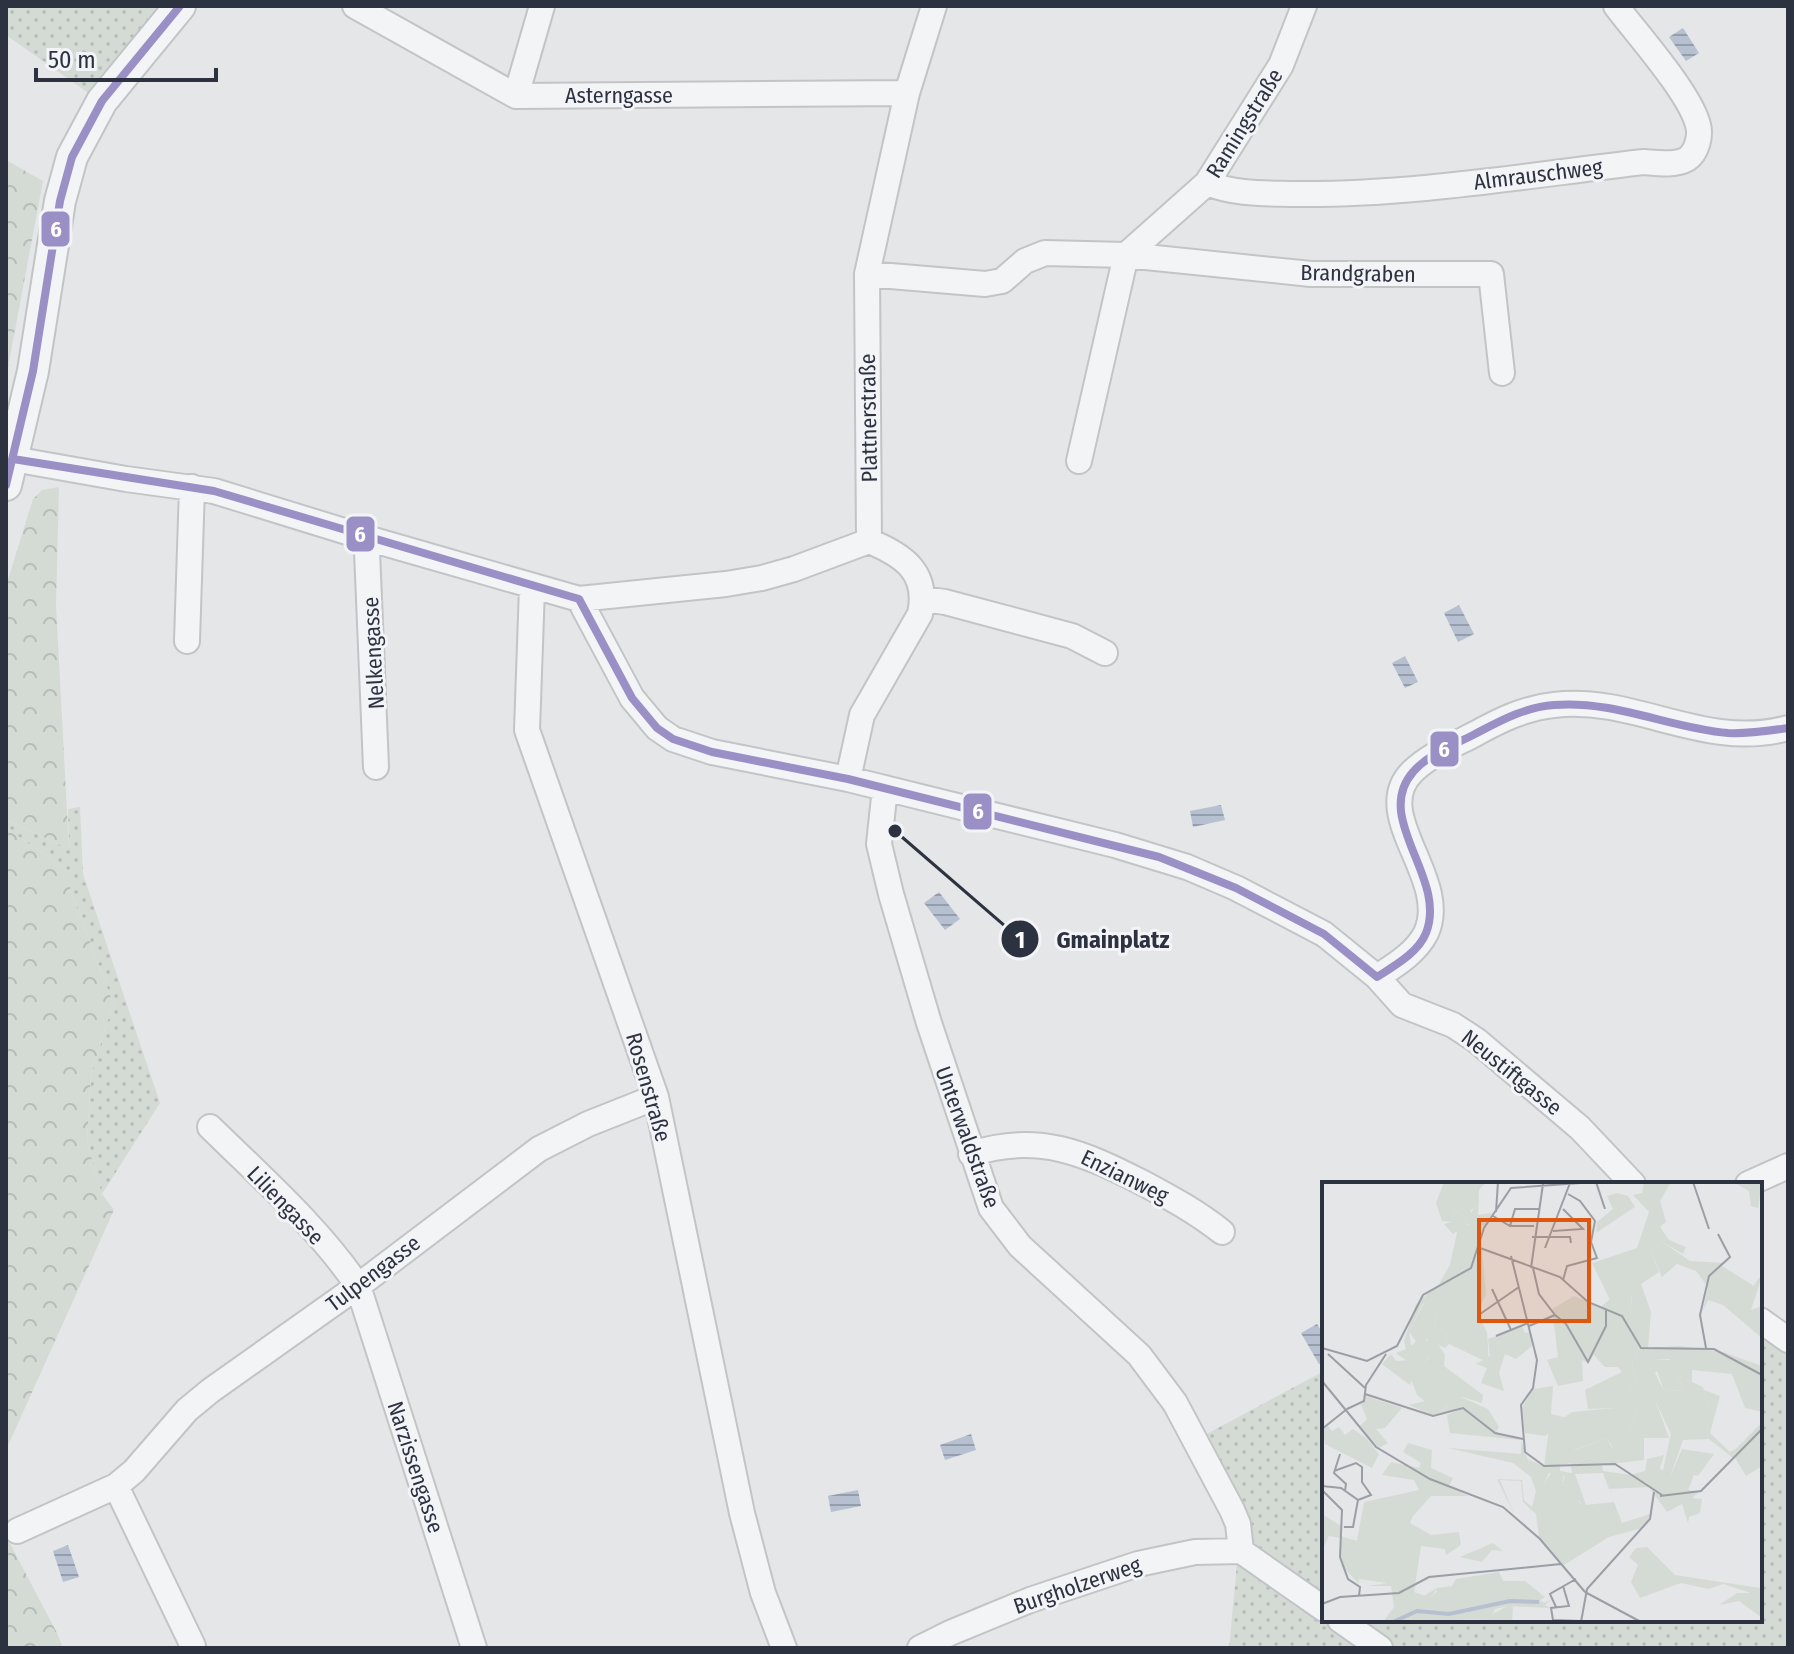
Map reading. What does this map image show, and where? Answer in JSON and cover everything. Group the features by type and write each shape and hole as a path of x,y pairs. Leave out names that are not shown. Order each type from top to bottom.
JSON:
{"street":[{"path":"180,6 102,101 72,157 60,201 33,371 10,472 126,479 214,491 579,599 762,578 869,541 890,549 905,561 916,573 923,599 913,626 862,715 848,779"},
{"name":"Asterngasse","path":"355,6 516,96 907,93"},
{"path":"516,96 542,6"},
{"name":"Plattnerstraße","path":"869,541 867,274 907,93 934,6"},
{"name":"Ramingstraße","path":"1126,255 1207,183 1281,65 1304,6"},
{"name":"Almrauschweg","path":"1207,183 1235,192 1321,194 1428,187 1644,162 1672,163 1689,158 1698,145 1696,118 1685,98 1616,6"},
{"path":"867,274 985,284 1002,281 1025,261 1045,253 1126,255 1079,461"},
{"name":"Brandgraben","path":"1126,255 1311,274 1491,274 1502,373"},
{"path":"187,641 192,487"},
{"name":"Nelkengasse","path":"370,539 367,551 376,767"},
{"name":"Rosenstraße","path":"532,587 527,730 656,1097 742,1513 763,1593 784,1648"},
{"name":"Neustiftgasse","path":"579,599 632,698 657,728 673,739 712,752 848,779 1115,845 1187,867 1324,934 1377,977 1402,1005 1453,1025 1536,1088 1605,1151 1631,1182"},
{"path":"923,599 1072,636 1105,653"},
{"path":"1377,977 1412,951 1426,933 1432,910 1430,888 1402,823 1399,804 1403,787 1411,773 1438,753 1517,713 1554,705 1581,704 1618,710 1720,733 1743,735 1788,728"},
{"name":"Unterwaldstraße","path":"885,788 879,844 907,953 991,1208 1020,1246 1139,1355 1175,1403 1232,1510 1238,1524 1241,1551"},
{"name":"Tulpengasse","path":"17,1531 116,1486 134,1471 172,1425 198,1400 358,1286 539,1149 588,1124 656,1097"},
{"name":"Liliengasse","path":"210,1127 276,1192 358,1286"},
{"name":"Enzianweg","path":"971,1154 1008,1145 1076,1151 1183,1204 1222,1232"},
{"path":"1752,1182 1788,1166"},
{"name":"Narzissengasse","path":"358,1286 474,1648"},
{"path":"1762,1321 1788,1340"},
{"path":"116,1486 193,1646"},
{"path":"1241,1551 1322,1608"},
{"name":"Burgholzerweg","path":"920,1648 1030,1600 1138,1564 1195,1552 1241,1551"},
{"path":"1343,1622 1380,1648"}],"green space":[{"path":"6,6 160,6 87,92 6,35"},
{"path":"6,160 43,181 6,378"},
{"path":"59,487 56,605 69,849 6,820 6,586 33,499 42,490"},
{"path":"80,807 83,874 160,1103 102,1194 87,1142 91,1075 113,1003 70,889 70,872 6,828 6,820 69,849 68,809"},
{"path":"6,828 70,872 70,889 113,1003 91,1075 87,1142 102,1194 114,1210 6,1450"},
{"path":"1762,1305 1788,1323 1788,1648 1229,1648 1237,1564 1227,1540 1224,1511 1188,1444 1322,1372 1322,1622 1762,1622"},
{"path":"6,1536 57,1633 63,1648 6,1648"}],"water":[{"path":"1683,28 1699,53 1686,61 1669,37"},
{"path":"1459,605 1474,634 1458,642 1444,613"},
{"path":"1405,656 1418,682 1405,688 1392,663"},
{"path":"1221,805 1225,820 1193,827 1190,811"},
{"path":"939,892 960,919 945,930 924,903"},
{"path":"1317,1324 1322,1332 1322,1362 1319,1364 1301,1333"},
{"path":"971,1434 976,1450 945,1460 940,1445"},
{"path":"858,1490 861,1506 831,1512 828,1496"},
{"path":"68,1545 79,1577 63,1582 53,1551"}],"transit line":[{"name":"6","path":"6,485 33,371 60,201 72,157 102,101 180,6"},
{"name":"6","path":"13,459 214,491 579,599 632,698 657,728 673,739 712,752 848,779 1159,857 1236,888 1324,934 1377,977 1411,953 1426,933 1430,912 1427,891 1401,809 1403,790 1413,772 1434,755 1513,715 1554,705 1620,710 1728,733 1788,728"}],"place":[{"name":"Gmainplatz","path":"895,831"}]}
